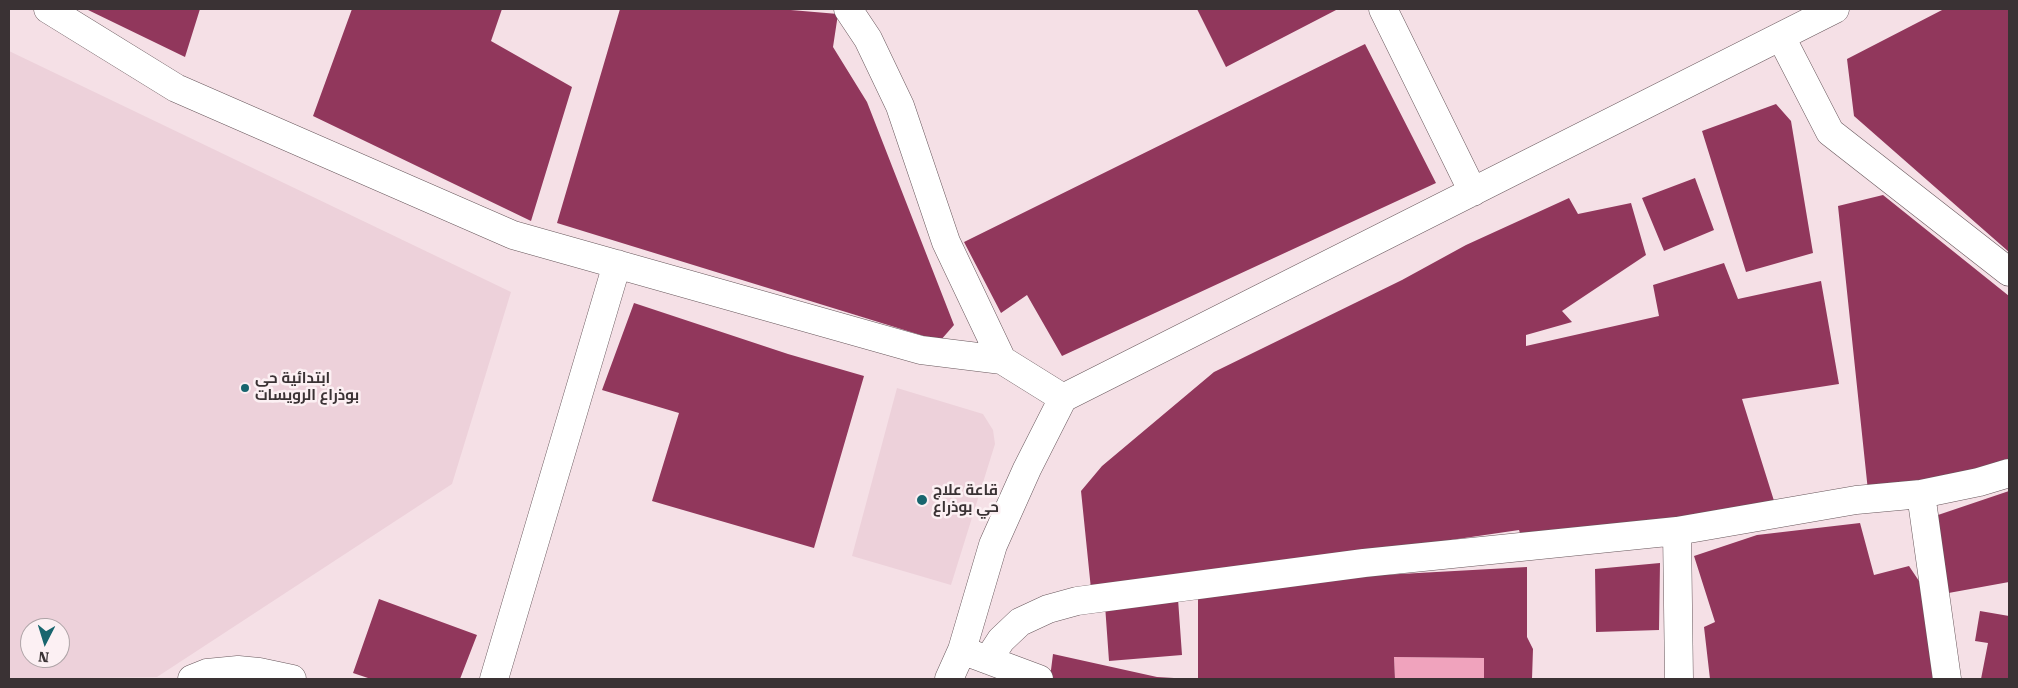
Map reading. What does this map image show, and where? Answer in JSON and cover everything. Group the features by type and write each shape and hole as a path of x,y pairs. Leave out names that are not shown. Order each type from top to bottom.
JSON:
{"street":[{"path":"48,9 176,88 513,235 922,350 1002,360 1063,398"},
{"path":"848,9 868,39 900,106 946,242 1002,360"},
{"path":"1383,9 1473,192"},
{"path":"949,679 962,650 993,545 1027,469 1063,398 1835,9"},
{"path":"1782,37 1830,132 2009,272"},
{"path":"494,679 617,264"},
{"path":"988,660 1001,640 1020,622 1048,609 1077,601 1364,563 1677,531 1856,500 1920,494 2009,473"},
{"path":"1920,494 1947,679"},
{"path":"1677,531 1679,679"},
{"path":"962,650 1038,679"},
{"path":"192,679 207,673 230,670 259,672 292,679"}],"shaded area":[{"name":"ابتدائية حي بوذراع الرويسات","path":"9,51 511,292 452,484 157,677 9,679"},
{"name":"قاعة علاج حي بوذراع","path":"897,388 983,414 993,430 995,444 951,585 852,556"},
{"path":"1394,657 1484,658 1484,679 1395,679"}],"building":[{"path":"86,9 200,9 185,57"},
{"path":"352,9 502,9 491,41 572,87 531,221 313,116"},
{"path":"620,9 779,9 838,14 833,47 867,102 954,325 940,341 557,223"},
{"path":"1197,9 1338,9 1226,67"},
{"path":"1944,9 2009,9 2009,252 1854,116 1847,59"},
{"path":"1365,44 1436,183 1062,356 1027,295 1001,313 964,242"},
{"path":"1776,104 1791,121 1813,253 1746,272 1702,131"},
{"path":"1695,178 1714,230 1664,251 1642,198"},
{"path":"1883,195 2009,296 2009,461 1962,475 1868,491 1838,206"},
{"path":"1569,198 1578,214 1631,203 1646,255 1562,311 1572,322 1526,335 1526,346 1659,316 1653,285 1724,263 1738,299 1821,281 1839,384 1742,399 1775,504 1522,539 1519,530 1219,574 1091,589 1081,491 1102,466 1214,372 1402,280 1466,245"},
{"path":"634,303 788,354 864,376 814,548 652,501 679,413 602,390"},
{"path":"2009,491 2009,582 1943,594 1935,516"},
{"path":"1860,523 1874,575 1909,566 1923,587 1935,679 1710,679 1704,627 1715,622 1694,556 1757,535"},
{"path":"1660,563 1659,630 1596,632 1595,569"},
{"path":"1527,567 1527,637 1533,649 1532,679 1484,679 1484,658 1394,657 1395,679 1198,679 1198,595 1364,576"},
{"path":"379,599 477,635 460,679 371,679 353,673"},
{"path":"1178,599 1182,655 1109,661 1105,605"},
{"path":"1980,611 2009,616 2009,679 1981,679 1988,643 1975,641"},
{"path":"1053,654 1174,679 1054,679 1050,678"}],"place":[{"name":"ابتدائية حي بوذراع الرويسات","path":"245,388"},
{"name":"قاعة علاج حي بوذراع","path":"922,500"}]}
